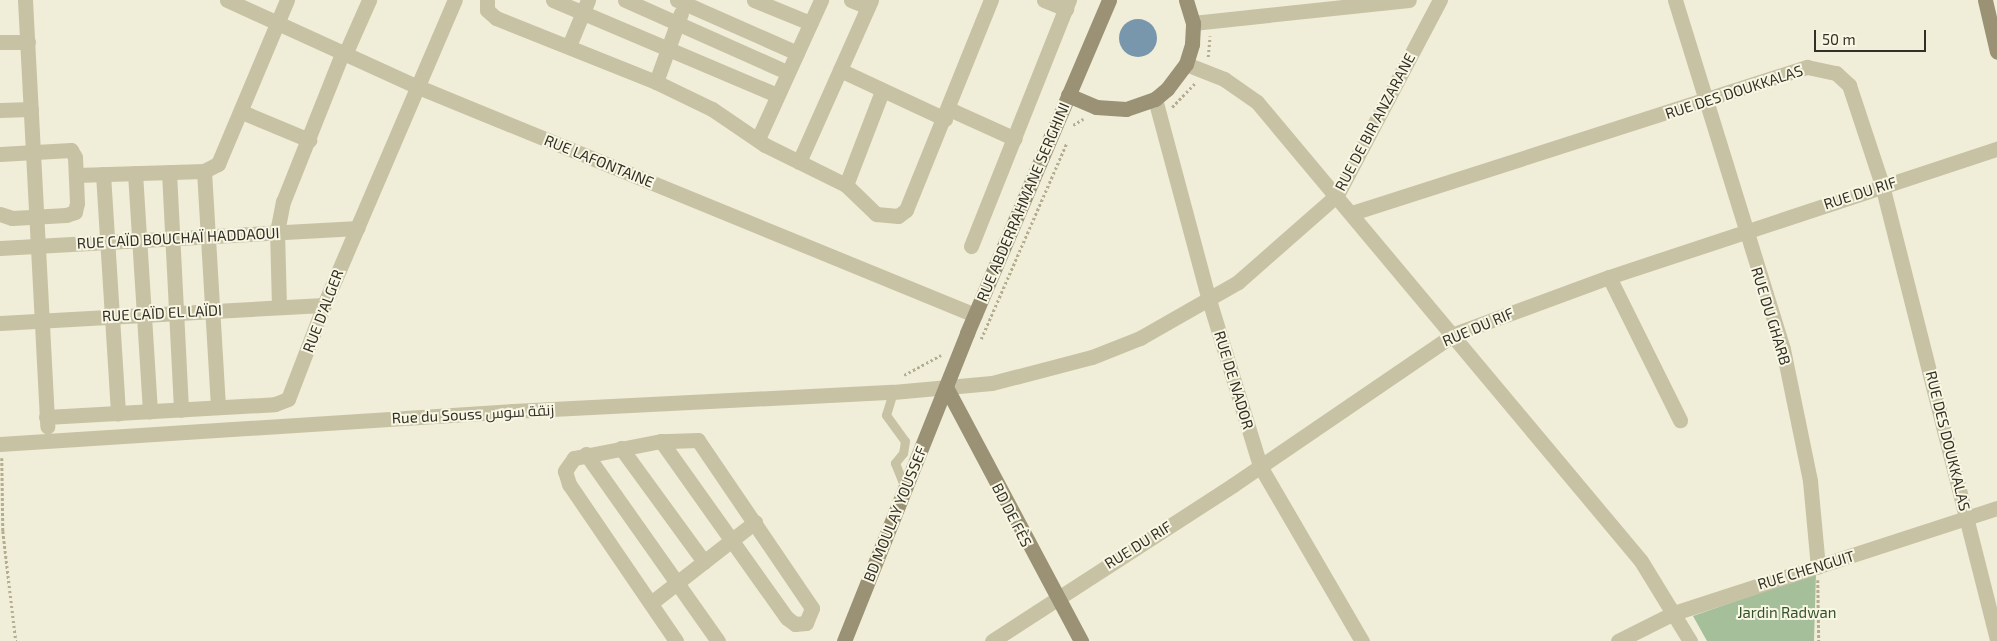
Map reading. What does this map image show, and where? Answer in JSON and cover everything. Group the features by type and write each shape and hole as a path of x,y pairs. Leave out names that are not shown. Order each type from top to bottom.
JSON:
{"street":[{"path":"25,0 34,150 40,320 49,439"},
{"name":"RUE LAFONTAINE","path":"227,0 345,51 416,86 975,315"},
{"path":"76,175 204,171 222,160 287,0"},
{"path":"279,307 277,232 283,202 345,51 369,0"},
{"name":"RUE D'ALGER","path":"46,417 275,404 288,399 324,305 416,86 455,0"},
{"path":"487,0 487,10 496,18 656,82 712,109 758,139 846,185 865,208 876,214 901,215 912,199 947,114 990,0"},
{"path":"553,0 586,6 669,48 777,95"},
{"path":"625,0 787,72"},
{"path":"754,0 810,23"},
{"path":"758,139 820,0"},
{"path":"799,162 869,4 851,0"},
{"path":"971,246 1068,5 1044,0"},
{"path":"1068,95 1109,0"},
{"name":"RUE ABDERRAHMANE SERGHINI","path":"946,387 1068,95 1111,109 1155,98 1178,78 1186,64 1193,23 1186,0"},
{"path":"1273,16 1279,0"},
{"path":"1193,23 1410,0"},
{"name":"RUE DE BIR ANZARANE","path":"946,387 992,383 1092,357 1140,338 1209,300 1273,254 1337,195 1440,0"},
{"name":"RUE DU GHARB","path":"1675,0 1783,349 1810,481 1818,567"},
{"path":"1977,0 1989,25"},
{"path":"1985,0 1989,25 1997,52"},
{"path":"656,82 669,48 683,1 797,53"},
{"path":"569,46 586,6"},
{"path":"0,42 28,42"},
{"path":"1186,64 1224,79 1257,102 1454,334 1641,561 1690,641"},
{"name":"RUE DES DOUKKALAS","path":"1352,213 1706,103 1808,67 1831,70 1849,85 1882,185 1968,518 1997,641"},
{"path":"840,70 882,90 1015,139"},
{"path":"846,185 882,90"},
{"name":"RUE DE NADOR","path":"1155,98 1209,300 1260,466 1362,641"},
{"path":"0,110 31,109"},
{"path":"242,112 309,140"},
{"name":"RUE DU RIF","path":"992,641 1055,597 1260,466 1454,334 1609,277 1997,148"},
{"path":"0,154 34,150 71,150 75,154 76,175 75,212 12,218 0,214"},
{"path":"204,171 218,407"},
{"path":"168,172 181,410"},
{"path":"135,173 150,412"},
{"path":"103,174 118,414"},
{"name":"RUE CAÏD BOUCHAÏ HADDAOUI","path":"0,248 357,228"},
{"path":"1609,277 1680,420"},
{"name":"RUE CAÏD EL LAÏDI","path":"0,323 111,315 324,305"},
{"name":"Rue du Souss زنقة سوس","path":"1,444 49,439 893,392 946,387"},
{"name":"BD MOULAY YOUSSEF","path":"844,641 946,387"},
{"name":"BD DE FÈS","path":"946,387 1055,597 1081,641"},
{"path":"661,441 787,618 795,624 808,622 812,616 810,603 698,440 661,441 586,454 570,461 566,478 676,641"},
{"path":"621,448 704,562"},
{"path":"586,454 718,641"},
{"name":"RUE CHENGUIT","path":"1618,641 1674,613 1997,508"},
{"path":"651,603 678,584 755,522"}],"lane":[{"path":"893,392 886,414 905,442 903,454 895,463 905,488"}],"path":[{"path":"1160,115 1178,103 1204,71 1210,52 1209,20"},
{"path":"1071,132 1074,123 1088,120"},
{"path":"967,333 983,340 1067,141"},
{"path":"1,444 3,531 16,641"},
{"path":"1818,567 1818,641"}],"green space":[{"name":"Jardin Radwan","path":"1816,573 1814,641 1707,641 1693,616"}],"water":[{"path":"1138,19 1151,25 1157,38 1151,51 1138,57 1125,51 1119,38 1125,25"}]}
